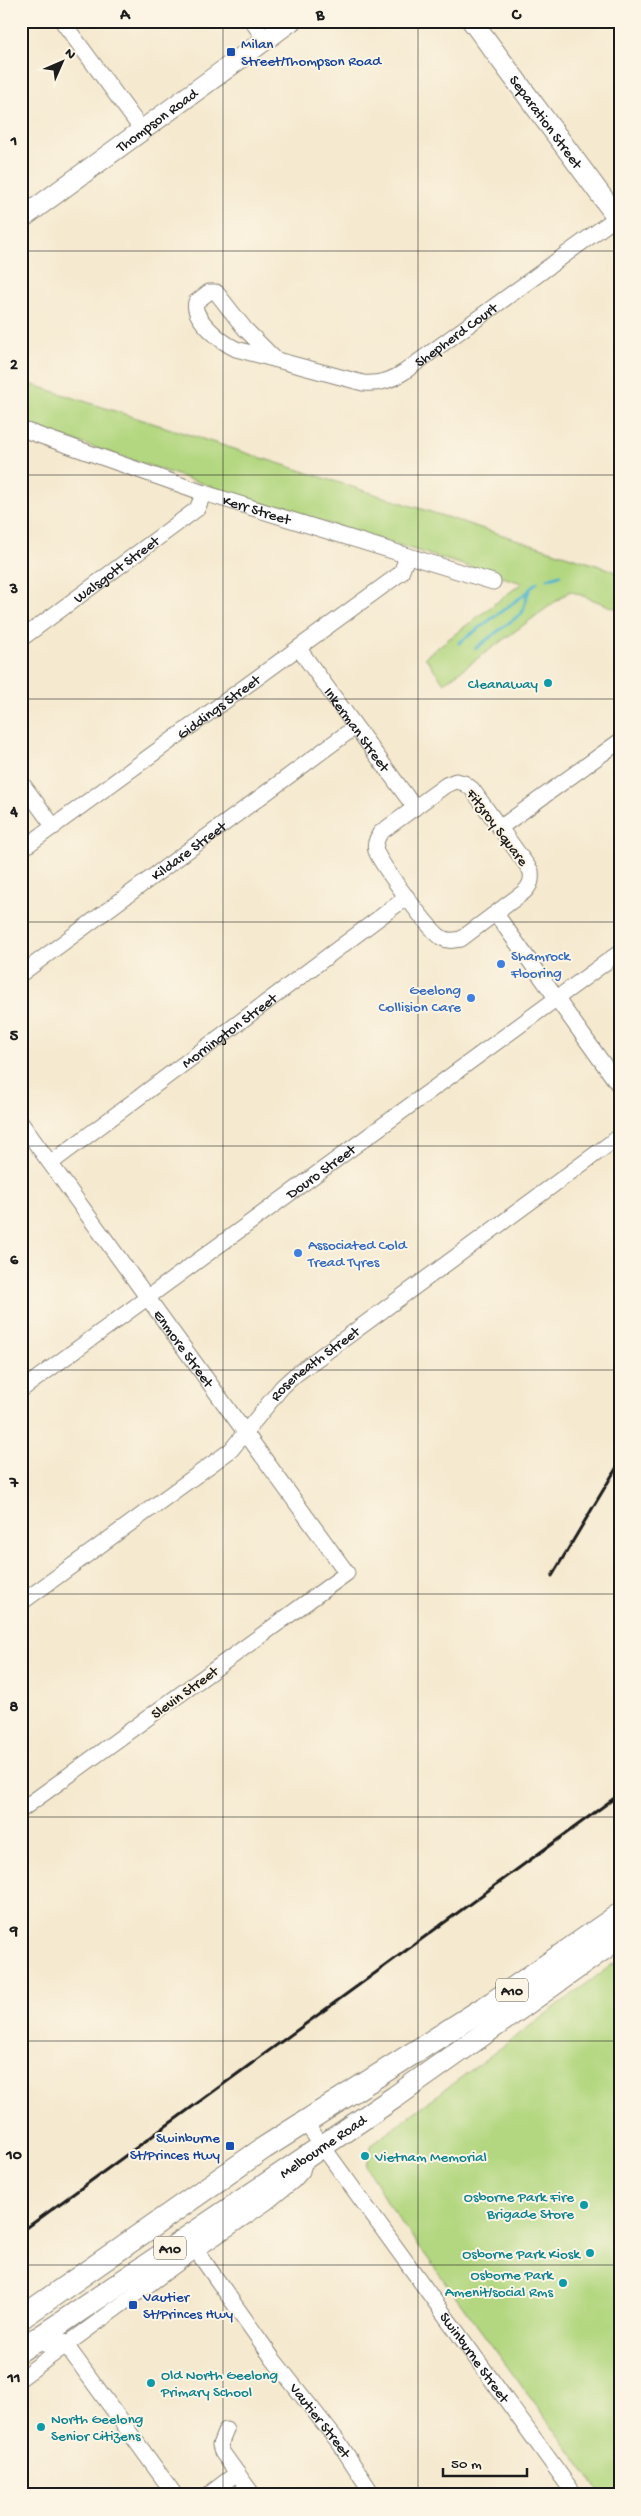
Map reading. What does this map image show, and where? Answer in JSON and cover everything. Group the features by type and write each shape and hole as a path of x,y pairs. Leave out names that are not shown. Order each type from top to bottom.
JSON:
{"highway":[{"name":"Melbourne Road","path":"21,2318 305,2122 521,1984 620,1914"},
{"name":"Melbourne Road","path":"26,2340 60,2322 314,2152 517,2012 620,1937"},
{"path":"26,2340 66,2345"}],"main road":[{"name":"Thompson Road","path":"21,219 291,21"},
{"name":"Separation Street","path":"478,23 618,219"}],"street":[{"path":"62,21 142,130"},
{"path":"252,21 266,40"},
{"name":"Shepherd Court","path":"274,358 245,329 216,292 209,292 197,302 196,310 220,340 236,349 363,383 373,384 392,380 618,219"},
{"name":"Kerr Street","path":"21,429 204,493 493,582"},
{"name":"Walsgott Street","path":"21,639 197,509 204,493"},
{"name":"Giddings Street","path":"21,850 401,573 407,557"},
{"name":"Inkerman Street","path":"299,649 415,808"},
{"name":"Kildare Street","path":"21,974 355,727"},
{"path":"501,827 620,741"},
{"name":"Fitzroy Square","path":"456,781 464,783 472,789 501,827 531,871 532,879 530,886 461,939 452,941 443,939 436,933 376,852 375,842 380,833 446,785 456,781"},
{"path":"21,782 54,827"},
{"name":"Mornington Street","path":"51,1163 407,896"},
{"path":"496,914 620,1087"},
{"name":"Douro Street","path":"21,1390 620,952"},
{"name":"Enmore Street","path":"21,1123 233,1413 245,1434 347,1573"},
{"name":"Roseneath Street","path":"21,1602 231,1450 282,1387 295,1375 620,1136"},
{"name":"Slevin Street","path":"21,1810 347,1573"},
{"name":"Swinburne Street","path":"305,2122 314,2152 575,2495"},
{"path":"21,2378 293,2181 314,2152"},
{"name":"Vautier Street","path":"196,2250 273,2358 340,2444 373,2495"},
{"path":"66,2345 175,2495"},
{"path":"226,2430 220,2445 222,2452 253,2495"},
{"path":"208,2495 237,2473"}],"green space":[{"path":"21,381 609,569 620,574 620,610 570,591 444,683 425,657 522,583 252,500 21,423"},
{"path":"613,1964 620,1965 620,2495 602,2495 390,2207 366,2166 372,2144"}],"waterway":[{"path":"547,579 560,575"},
{"path":"476,648 522,613 529,590 537,582"},
{"path":"459,643 529,591"}],"railway":[{"path":"552,1576 620,1462"},
{"path":"21,2232 620,1794"}],"place":[{"name":"Milan Street/Thompson Road","path":"231,52"},
{"name":"Cleanaway","path":"548,683"},
{"name":"Shamrock Flooring","path":"501,964"},
{"name":"Geelong Collision Care","path":"471,998"},
{"name":"Associated Cold Tread Tyres","path":"298,1253"},
{"name":"Swinburne St/Princes Hwy","path":"230,2146"},
{"name":"Vietnam Memorial","path":"365,2156"},
{"name":"Osborne Park Fire Brigade Store","path":"584,2205"},
{"name":"Osborne Park Kiosk","path":"590,2253"},
{"name":"Osborne Park Amenit/social Rms","path":"563,2283"},
{"name":"Vautier St/Princes Hwy","path":"133,2305"},
{"name":"Old North Geelong Primary School","path":"151,2383"},
{"name":"North Geelong Senior Citizens","path":"41,2427"}]}
